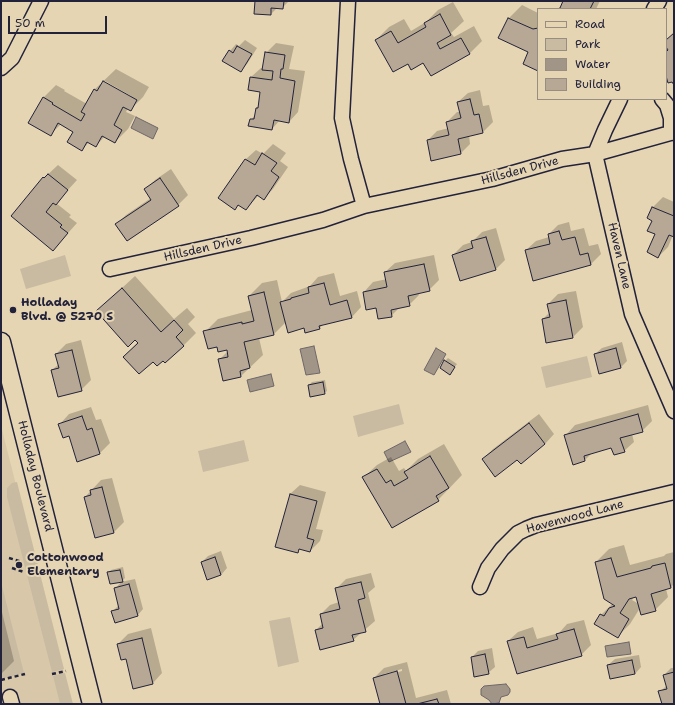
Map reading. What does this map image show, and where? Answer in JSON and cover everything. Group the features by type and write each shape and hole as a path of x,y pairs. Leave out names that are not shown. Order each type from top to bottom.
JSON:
{"main road":[{"name":"Holladay Boulevard","path":"1,342 6,387 92,704"}],"street":[{"path":"1,68 12,58 41,1"},
{"path":"348,1 342,118 351,159 364,206"},
{"path":"595,154 604,130 619,100"},
{"path":"663,100 667,105 673,133"},
{"name":"Hillsden Drive","path":"110,269 251,238 322,220 364,206 492,180 562,159 595,154 673,133"},
{"name":"Haven Lane","path":"595,154 632,314 674,411"},
{"name":"Havenwood Lane","path":"480,587 488,568 502,549 518,534 526,529 536,525 674,492"}],"path":[{"path":"9,558 22,562"},
{"path":"12,568 24,572"},
{"path":"52,674 66,671"},
{"path":"1,680 25,674"}],"shaded area":[{"name":"Cottonwood Elementary","path":"1,426 72,704 1,704"}],"green space":[{"path":"65,255 71,276 26,289 20,269"},
{"path":"587,356 592,377 546,388 541,367"},
{"path":"399,404 404,424 358,437 353,416"},
{"path":"244,440 249,461 203,472 198,451"},
{"path":"17,482 64,669 52,672 7,497 7,488 12,483"},
{"path":"1,582 24,673 2,679 1,677"},
{"path":"290,617 299,662 278,667 269,621"},
{"path":"65,673 73,704 60,704 53,676"}],"water":[{"path":"136,117 158,128 153,139 131,128"},
{"path":"314,346 320,373 306,375 300,349"},
{"path":"436,348 446,354 434,375 424,370"},
{"path":"271,374 274,386 250,392 247,380"},
{"path":"405,441 411,452 389,462 384,452"},
{"path":"629,642 631,654 607,657 605,646"},
{"path":"506,684 510,689 510,692 508,695 501,697 499,703 492,704 481,695 481,689 484,686"}],"building":[{"path":"255,1 284,1 283,9 271,8 271,15 254,14"},
{"path":"563,1 594,1 590,8 560,8"},
{"path":"440,14 451,35 437,43 440,49 461,38 470,54 431,76 423,63 411,70 408,64 393,72 375,40 391,31 398,43 426,27 424,23"},
{"path":"508,18 533,29 537,28 537,71 523,64 528,52 498,38"},
{"path":"674,33 674,85 672,82 668,83 667,80 667,39"},
{"path":"237,46 252,54 241,72 222,61 229,50 233,53"},
{"path":"265,52 285,55 280,78 295,81 289,123 274,120 272,130 248,126 250,119 254,119 256,108 258,108 260,92 248,90 250,77 272,80 273,71 262,70"},
{"path":"103,81 137,100 131,111 123,107 114,125 122,130 115,143 102,136 96,147 87,142 82,151 67,142 73,132 58,123 51,136 28,123 43,97 81,121 85,114 81,112 94,89 97,91"},
{"path":"470,99 474,115 479,114 483,133 458,139 461,154 431,161 427,140 449,135 446,122 461,118 457,102"},
{"path":"262,153 277,163 271,171 279,177 264,200 257,195 246,210 238,205 235,210 218,198 245,159 255,165"},
{"path":"48,174 68,190 56,205 53,203 46,212 62,225 60,227 68,233 53,251 11,216 43,177 44,178"},
{"path":"160,178 179,206 127,241 115,224 151,200 144,189"},
{"path":"652,207 674,216 674,237 669,235 658,258 647,252 655,234 647,231 652,221 647,218"},
{"path":"559,231 562,240 575,237 580,255 588,253 591,265 533,281 525,250 550,244 548,234"},
{"path":"486,237 496,270 460,281 452,255 473,248 471,241"},
{"path":"424,264 430,291 408,296 410,306 391,310 392,317 378,319 376,308 366,310 363,292 387,287 384,272"},
{"path":"324,283 330,305 347,300 352,318 319,326 320,329 305,333 304,328 288,333 280,302 309,293 308,287"},
{"path":"122,288 161,332 174,320 183,330 176,337 184,346 165,363 163,361 157,366 153,362 139,374 123,357 138,343 135,340 128,347 96,311"},
{"path":"264,292 274,335 244,342 250,368 240,371 241,377 223,381 218,359 228,357 227,350 218,352 217,347 208,349 203,331 242,322 242,324 254,321 248,296"},
{"path":"566,300 573,338 546,343 542,319 550,317 547,304"},
{"path":"616,348 621,368 599,374 594,354"},
{"path":"72,350 82,391 58,397 51,370 59,368 55,354"},
{"path":"444,360 455,367 450,375 440,368"},
{"path":"323,382 325,394 310,397 308,385"},
{"path":"638,414 643,432 620,438 625,452 614,455 611,448 584,456 585,461 573,465 564,435"},
{"path":"82,416 87,430 92,428 100,454 77,462 69,436 63,438 58,424"},
{"path":"529,423 545,444 521,464 517,460 495,477 482,459"},
{"path":"430,456 449,488 436,496 439,501 392,528 362,477 377,469 386,483 391,480 394,486 408,478 404,472"},
{"path":"102,487 114,533 95,538 84,497 91,495 90,490"},
{"path":"290,494 317,501 307,538 314,540 310,552 299,549 298,553 275,547"},
{"path":"215,557 221,575 207,580 201,562"},
{"path":"611,558 617,577 665,563 671,588 651,594 656,611 641,615 636,597 629,599 620,613 629,619 618,638 594,624 600,614 604,616 609,608 615,606 604,599 595,562"},
{"path":"120,570 123,582 110,584 107,572"},
{"path":"361,582 365,598 358,600 366,632 352,635 354,641 320,650 315,630 323,628 320,614 340,609 335,588"},
{"path":"129,584 138,616 115,623 111,611 119,609 114,588"},
{"path":"574,629 582,656 517,674 507,641 524,637 527,648 558,639 556,634"},
{"path":"142,638 153,684 133,689 126,659 121,660 117,644"},
{"path":"485,654 489,674 474,677 471,657"},
{"path":"632,660 635,674 610,679 607,665"},
{"path":"397,671 406,704 380,704 373,678"},
{"path":"674,672 674,704 662,704 658,691 667,689 663,675"},
{"path":"437,699 439,704 417,704"}],"place":[{"name":"Holladay Blvd. @ 5270 S","path":"13,310"},
{"name":"Cottonwood Elementary","path":"19,565"}]}
